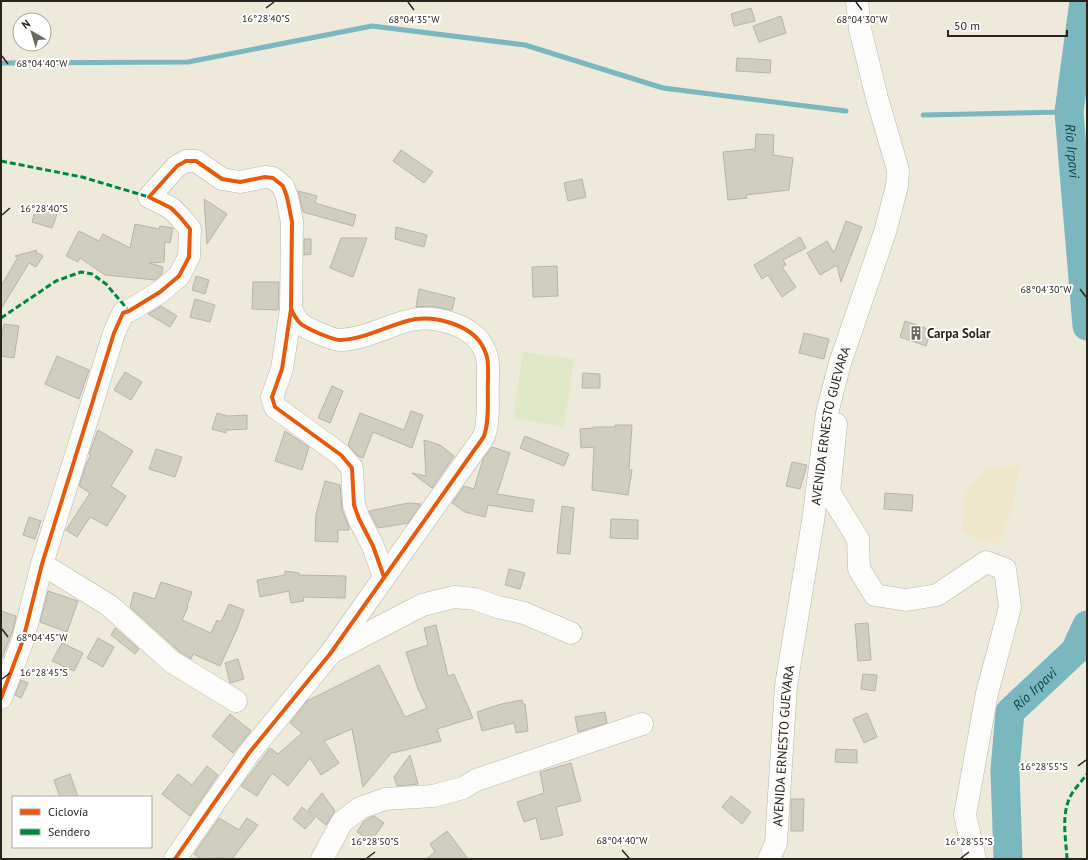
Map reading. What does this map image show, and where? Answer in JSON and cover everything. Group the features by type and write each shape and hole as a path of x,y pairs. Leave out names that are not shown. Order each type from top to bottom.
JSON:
{"street":[{"name":"AVENIDA ERNESTO GUEVARA","path":"769,859 776,843 786,686 813,521 827,413 840,363 885,232 897,186 898,170 877,98 860,29 857,1"},
{"path":"1,698 23,640 42,564 114,333 123,313 129,311 160,292 179,276 189,257 190,229 171,208 150,197 177,166 186,161 196,161 222,179 240,182 265,177 273,178 283,186 287,197 292,222 290,309 282,369 272,397 274,407 341,455 352,468 354,505 359,519 373,546 384,577"},
{"path":"175,859 249,753 330,654 483,437 486,425 488,364 485,350 478,339 469,331 439,320 423,318 407,321 368,334 339,340 310,330 299,322 290,309"},
{"path":"836,379 836,416 829,492 858,539 859,569 875,595 906,600 937,595 986,562 1005,569 1010,607 987,693 965,815 975,859"},
{"path":"42,564 110,606 172,662 236,701"},
{"path":"330,654 422,605 454,597 475,599 498,607 524,613 571,633"},
{"path":"322,859 342,822 360,808 385,799 433,796 463,788 476,780 642,724"}],"green space":[{"path":"523,352 574,359 564,427 513,419"}],"sand":[{"path":"1020,465 1012,511 998,544 978,541 962,531 964,493 988,468"}],"building":[{"path":"751,8 755,21 734,26 731,14"},
{"path":"781,16 786,33 759,42 753,26"},
{"path":"737,58 771,60 770,73 736,71"},
{"path":"756,134 774,135 773,155 793,158 789,190 746,195 747,198 728,200 723,152 755,149"},
{"path":"401,150 433,172 424,183 393,161"},
{"path":"582,179 586,197 568,201 564,183"},
{"path":"298,191 317,196 315,203 356,215 353,226 303,212"},
{"path":"204,199 227,214 207,244"},
{"path":"36,208 51,210 57,214 52,228 32,222"},
{"path":"846,221 862,227 841,282 837,265 820,275 807,253 827,241 834,253"},
{"path":"135,224 159,229 160,226 173,228 170,243 165,242 164,262 149,263 163,267 162,274 155,280 105,275 80,258 78,262 66,256 79,231 99,241 103,234 130,248"},
{"path":"396,227 427,235 424,247 395,239"},
{"path":"800,237 806,248 783,260 786,265 782,267 796,287 782,297 768,275 762,279 754,265"},
{"path":"341,238 367,238 353,277 330,268"},
{"path":"304,239 311,239 311,254 304,255"},
{"path":"37,250 36,252 43,256 36,267 29,263 1,309 1,286 18,257 15,256"},
{"path":"557,266 558,296 533,297 532,267"},
{"path":"196,276 209,280 205,294 192,290"},
{"path":"253,282 279,282 278,310 252,309"},
{"path":"419,289 455,298 452,310 429,306 416,307"},
{"path":"195,299 215,305 210,322 190,317"},
{"path":"161,306 177,316 170,327 148,314"},
{"name":"Carpa Solar","path":"905,321 931,330 926,346 900,337"},
{"path":"4,324 19,326 14,358 1,356 1,341"},
{"path":"804,333 829,339 824,359 799,353"},
{"path":"57,356 89,370 79,399 45,384"},
{"path":"125,372 142,382 131,400 114,390"},
{"path":"583,373 600,374 600,388 582,388"},
{"path":"332,386 343,391 330,423 318,418"},
{"path":"411,411 423,415 412,448 373,432 363,458 358,456 348,445 360,413 404,430"},
{"path":"217,413 228,416 247,415 247,429 226,430 226,433 212,429"},
{"path":"615,425 632,425 629,470 632,470 628,495 592,490 594,447 581,448 580,429 593,427 615,427"},
{"path":"98,430 133,451 111,486 126,496 107,526 90,517 77,537 66,530 90,493 79,486 87,462 91,455 89,454"},
{"path":"285,431 309,447 302,470 275,461"},
{"path":"525,436 569,454 564,466 520,448"},
{"path":"424,440 440,445 454,456 432,488 412,473 426,476"},
{"path":"492,447 510,453 497,494 534,500 532,512 488,505 485,517 465,512 452,503 464,486 474,489 483,459"},
{"path":"156,449 182,457 175,477 149,469"},
{"path":"792,462 807,465 800,489 786,486"},
{"path":"325,481 340,485 342,509 349,527 349,530 338,530 338,542 315,541 316,514"},
{"path":"885,493 913,495 912,511 884,509"},
{"path":"408,503 421,504 408,523 378,528 369,511"},
{"path":"562,506 574,508 570,554 557,553"},
{"path":"29,517 41,521 35,539 23,535"},
{"path":"611,519 638,520 638,539 610,538"},
{"path":"509,569 525,573 520,589 505,585"},
{"path":"285,571 299,573 299,575 346,576 345,598 303,597 304,601 291,603 289,591 260,597 257,580 285,575"},
{"path":"161,582 192,592 187,606 188,607 182,620 211,633 217,620 221,622 229,604 244,610 220,666 193,654 191,659 180,652 130,607 134,592 155,599"},
{"path":"48,591 78,601 67,632 40,622"},
{"path":"1,611 16,616 13,630 2,658 1,657"},
{"path":"868,623 871,660 858,661 855,624"},
{"path":"436,625 448,676 454,674 473,718 437,729 441,741 392,752 363,787 352,729 324,741 339,763 321,775 310,758 288,786 272,773 257,796 241,786 270,748 278,754 302,733 290,723 307,701 379,665 405,717 427,708 418,689 406,652 428,645 424,628"},
{"path":"115,628 139,649 135,654 111,635"},
{"path":"98,638 114,647 103,667 87,658"},
{"path":"62,643 83,653 74,671 52,661"},
{"path":"238,659 244,679 230,683 225,663"},
{"path":"863,674 877,675 875,691 861,689"},
{"path":"21,680 28,683 21,698 15,695"},
{"path":"522,700 523,704 525,704 528,731 516,733 514,723 482,731 477,712 501,704"},
{"path":"605,712 607,723 578,732 575,717"},
{"path":"867,713 877,737 864,743 853,719"},
{"path":"230,714 251,731 233,753 212,736"},
{"path":"836,749 857,750 857,763 835,762"},
{"path":"410,755 418,784 397,786 394,777"},
{"path":"571,763 581,801 556,807 563,835 541,840 536,818 524,822 517,802 544,793 540,772"},
{"path":"207,766 218,775 190,816 162,794 178,774 192,785"},
{"path":"70,774 78,796 60,796 54,780"},
{"path":"322,793 335,811 326,825 308,810"},
{"path":"731,796 751,812 742,824 722,807"},
{"path":"791,799 804,799 803,831 791,831"},
{"path":"302,807 315,818 305,829 293,819"},
{"path":"374,816 384,823 371,841 357,832 364,821"},
{"path":"219,818 239,830 247,818 258,825 232,859 201,859 194,854"},
{"path":"447,831 468,859 426,859 435,852 430,844"}],"waterway":[{"name":"Río Irpavi","path":"1084,1 1069,112 1087,326"},
{"path":"1,63 188,62 372,26 525,45 663,88 846,111"},
{"path":"923,115 1069,112"},
{"name":"Río Irpavi","path":"1008,859 1005,770 1010,712 1075,651 1087,625"}],"marked path":[{"path":"1,161 82,177 149,197"},
{"path":"1,318 56,281 81,272 92,274 106,284 129,311"},
{"path":"1067,859 1065,828 1067,804 1070,797 1087,774"}],"cycle path":[{"path":"1,698 23,640 42,564 114,333 123,313 129,311 160,292 179,276 189,257 190,229 171,208 149,197 177,166 186,161 196,161 222,179 240,182 265,177 273,178 283,186 287,197 292,222 291,309 282,369 272,397 275,407 341,455 352,468 354,505 359,519 373,546 384,577"},
{"path":"175,859 249,753 330,654 481,441 486,430 488,408 488,367 486,352 479,340 471,333 451,323 439,320 417,319 399,323 358,337 340,340 319,333 302,324 299,322 291,309"}],"place":[{"name":"Carpa Solar","path":"916,333"}]}
